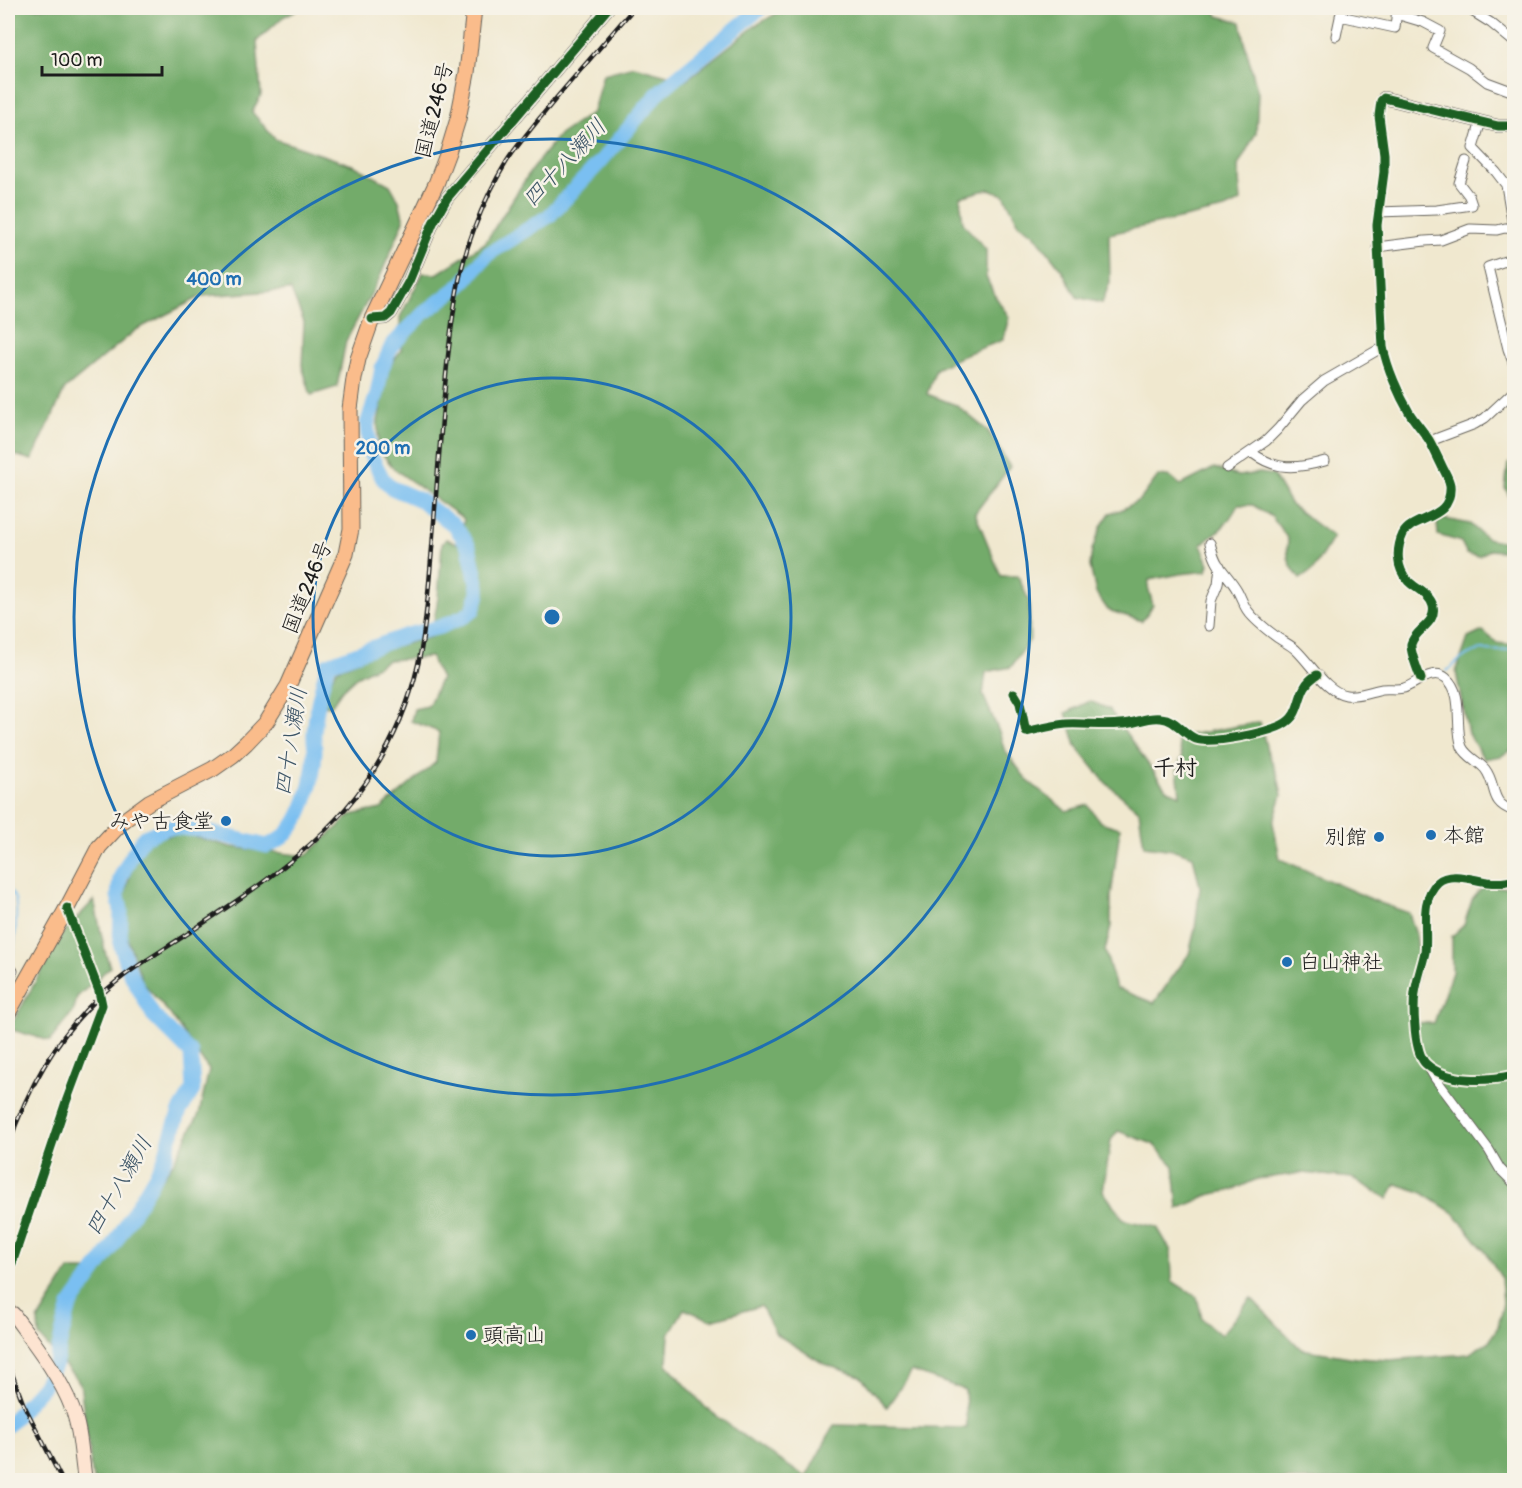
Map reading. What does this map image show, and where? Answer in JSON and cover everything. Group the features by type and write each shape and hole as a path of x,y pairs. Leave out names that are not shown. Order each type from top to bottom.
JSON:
{"highway":[{"name":"国道246号","path":"8,1013 99,848 123,821 149,802 213,769 246,744 266,722 288,686 346,554 351,529 350,409 358,359 372,319 436,184 448,152 458,120 467,73 474,8"}],"main road":[{"path":"9,1311 59,1381 72,1408 80,1435 85,1480"}],"street":[{"path":"372,319 385,318 391,313 409,281 433,224 447,198 608,8"},
{"path":"1467,8 1491,22 1515,42"},
{"path":"1336,36 1341,12 1395,28 1397,11 1440,31 1433,48 1487,82 1515,92"},
{"path":"1421,679 1411,645 1429,622 1433,609 1431,599 1408,581 1402,572 1398,556 1399,545 1404,531 1439,512 1449,499 1450,485 1430,441 1410,412 1386,362 1383,346 1377,247 1378,212 1384,172 1379,116 1381,101 1384,98 1481,122 1515,126"},
{"path":"1377,247 1441,240 1470,229 1505,228 1514,231 1506,184 1473,148 1481,122"},
{"path":"1378,212 1437,210 1472,205 1469,196 1459,183 1466,161"},
{"path":"1515,258 1488,267 1508,349 1515,365"},
{"path":"1227,468 1251,452 1278,429 1302,400 1324,381 1383,346"},
{"path":"1430,441 1475,424 1515,391"},
{"path":"1251,452 1262,460 1288,467 1303,467 1325,461"},
{"path":"1210,543 1220,567 1237,589 1246,610 1264,627 1298,652 1317,675 1340,694 1349,696 1383,689 1404,688 1435,674 1445,677 1452,684 1456,697 1462,747 1486,770 1502,806 1515,811"},
{"path":"1209,626 1211,601 1218,584 1220,567"},
{"path":"1014,693 1020,703 1026,732 1062,724 1125,724 1153,717 1171,720 1197,739 1221,739 1269,730 1282,725 1294,714 1305,686 1317,675"},
{"path":"1515,880 1488,882 1458,877 1445,878 1438,882 1430,893 1425,912 1425,951 1414,995 1418,1046 1423,1059 1489,1150 1500,1169 1515,1182"},
{"path":"8,1275 66,1102 102,1005 99,991 67,908"},
{"path":"1426,1064 1443,1074 1473,1080 1515,1075"}],"green space":[{"path":"8,8 300,8 283,17 257,41 261,95 252,112 275,139 355,166 390,185 399,201 404,221 379,279 346,341 337,387 311,395 302,366 304,322 291,290 202,296 136,330 65,389 32,460 8,453"},
{"path":"786,8 1214,8 1218,16 1241,22 1258,93 1256,133 1238,166 1241,201 1225,209 1109,234 1110,282 1102,303 1077,297 1061,269 1034,234 1019,224 1004,195 989,189 960,197 963,223 986,250 986,277 1009,317 1003,340 966,354 936,369 927,394 956,405 988,431 1010,467 975,513 1001,576 1018,576 1029,601 1030,640 1011,667 986,672 983,695 1004,749 1027,780 1066,811 1088,805 1100,822 1120,828 1111,897 1111,926 1105,951 1116,988 1154,1003 1189,954 1195,929 1200,887 1193,856 1174,850 1144,846 1139,811 1105,782 1076,746 1066,713 1090,701 1109,709 1166,789 1180,795 1177,768 1182,757 1177,737 1260,722 1282,795 1273,823 1280,859 1380,903 1409,913 1418,950 1414,1023 1434,1023 1452,972 1452,936 1464,925 1472,900 1483,887 1514,886 1514,1073 1511,1090 1514,1113 1514,1480 93,1480 80,1383 39,1336 38,1320 69,1270 104,1270 148,1197 173,1163 199,1114 209,1070 170,1014 143,983 126,935 124,897 136,853 150,839 182,833 231,847 306,856 351,815 381,809 436,762 439,732 411,721 414,709 428,706 441,678 431,657 388,660 356,677 342,690 331,706 323,705 328,684 336,670 381,650 431,637 438,598 442,544 446,539 459,544 464,519 393,468 378,448 378,421 389,367 401,350 400,317 423,273 437,274 485,243 532,169 558,136 593,112 603,74 634,66 686,80 756,25","holes":["1118,1131 1153,1144 1174,1166 1178,1209 1212,1194 1233,1190 1257,1179 1303,1173 1352,1178 1388,1199 1396,1184 1421,1192 1455,1214 1487,1254 1501,1277 1503,1303 1498,1327 1489,1341 1469,1354 1389,1360 1356,1358 1301,1349 1251,1298 1221,1335 1202,1319 1197,1297 1172,1281 1171,1251 1157,1227 1124,1220 1103,1191 1111,1140","761,1306 776,1334 824,1364 860,1376 887,1407 912,1371 965,1390 967,1428 834,1425 806,1477 761,1449 705,1407 667,1364 669,1335 684,1309 711,1320"]},
{"path":"1514,462 1514,505 1505,488 1508,464"},
{"path":"1214,468 1238,476 1260,473 1273,475 1291,505 1333,537 1313,570 1300,579 1289,561 1288,539 1272,517 1253,505 1238,505 1223,527 1201,544 1209,564 1207,571 1149,580 1148,587 1153,605 1142,621 1108,610 1096,593 1090,566 1092,550 1102,525 1110,513 1141,499 1158,476 1168,476 1181,485"},
{"path":"1445,519 1470,524 1486,538 1514,544 1514,552 1489,550 1479,556 1467,554 1461,542 1438,535 1437,522"},
{"path":"1483,631 1497,643 1514,645 1514,749 1501,756 1484,759 1468,734 1456,672 1468,638"},
{"path":"94,900 110,967 77,997 74,1010 50,1041 9,1029 62,934"}],"waterway":[{"name":"四十八瀬川","path":"8,1425 43,1386 56,1362 70,1306 113,1246 164,1161 180,1111 193,1090 191,1053 153,1015 130,973 120,943 121,910 118,896 120,878 131,857 144,837 169,827 200,830 267,846 281,838 297,820 310,785 315,751 316,715 328,664 407,635 440,627 473,610 478,587 469,547 455,526 420,500 392,488 383,479 370,454 367,424 377,394 382,368 392,345 424,313 461,285 488,254 549,216 601,161 659,92 761,8"},
{"path":"1447,671 1464,657 1479,650 1504,651 1514,647"},
{"path":"8,887 15,899 16,913 14,943 9,965"}],"railway":[{"path":"8,1146 34,1084 56,1047 84,1012 130,971 240,899 293,859 342,813 363,787 381,759 406,706 421,650 428,599 448,356 457,292 468,244 489,194 513,152 634,8"},
{"path":"8,1363 23,1403 62,1480"}],"cycle path":[{"path":"372,319 385,318 391,313 409,281 433,223 447,198 608,8"},
{"path":"1421,679 1411,644 1432,617 1433,606 1426,595 1404,576 1399,564 1399,546 1408,528 1431,516 1445,505 1449,497 1450,485 1429,440 1410,414 1402,398 1390,372 1383,347 1377,225 1384,172 1379,116 1381,101 1384,98 1498,126 1514,126"},
{"path":"1014,693 1020,703 1026,732 1061,725 1114,725 1156,718 1171,721 1196,739 1214,740 1252,734 1282,725 1294,714 1305,687 1317,675"},
{"path":"1514,880 1494,883 1449,877 1438,882 1432,889 1426,906 1425,952 1414,1000 1417,1041 1426,1064 1457,1078 1493,1079 1514,1075"},
{"path":"8,1275 66,1102 102,1005 99,991 67,908"}],"place":[{"name":"みや古食堂","path":"226,821"},
{"name":"本館","path":"1431,835"},
{"name":"別館","path":"1379,837"},
{"name":"白山神社","path":"1287,962"},
{"name":"頭高山","path":"471,1335"}],"district":[{"name":"千村","path":"1175,767"}]}
